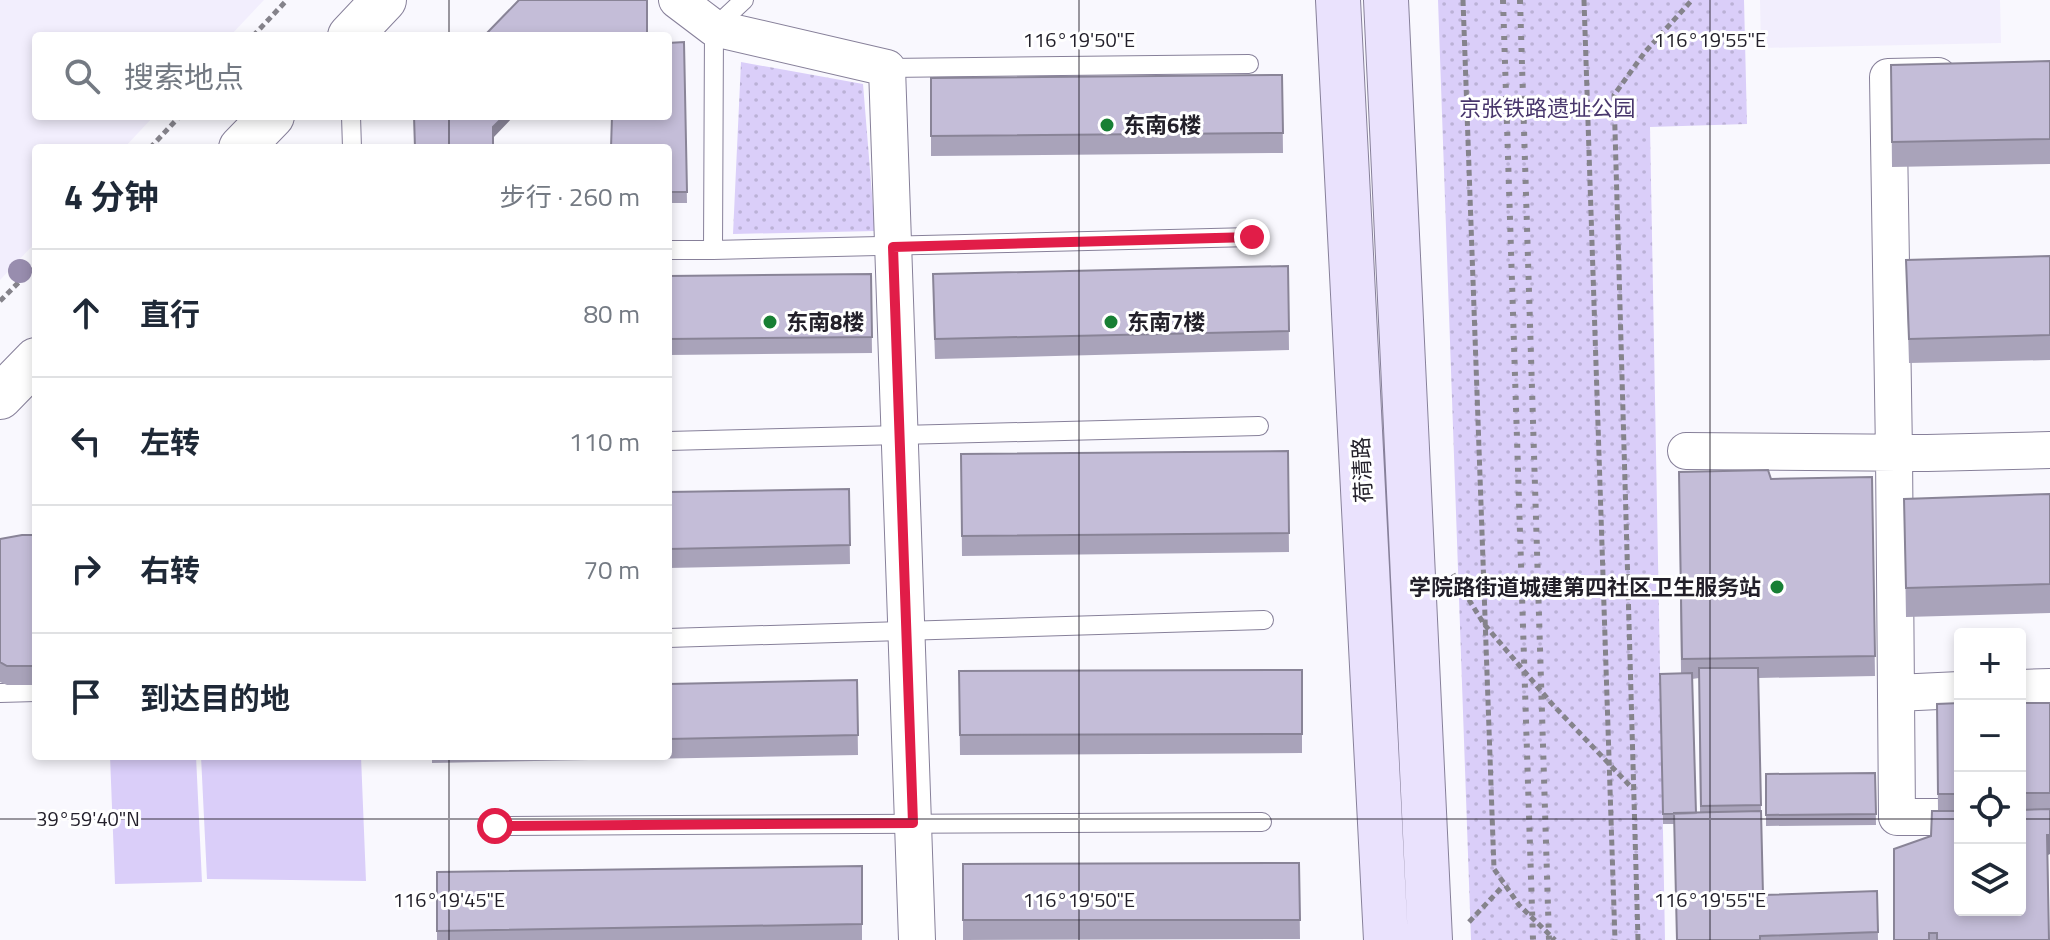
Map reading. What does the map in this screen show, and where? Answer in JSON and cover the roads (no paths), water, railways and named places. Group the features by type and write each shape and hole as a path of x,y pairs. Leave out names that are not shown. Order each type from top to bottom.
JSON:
{"main road":[{"name":"荷清路","path":"1338,0 1386,940"},
{"name":"荷清路","path":"1386,0 1446,935"}],"street":[{"path":"354,32 384,0"},
{"path":"677,0 714,28 887,68 917,940"},
{"path":"1954,817 1897,817 1894,453 1908,269 1888,77 1976,76"},
{"path":"245,144 268,120"},
{"path":"0,397 32,364"},
{"path":"1686,451 1894,453 2050,450"},
{"path":"2026,688 2050,687"},
{"path":"1896,693 1954,690"}],"lane":[{"path":"713,250 714,28 744,0"},
{"path":"887,68 1249,64"},
{"path":"351,120 352,144"},
{"path":"672,250 1252,237"},
{"path":"672,441 1259,426"},
{"path":"672,638 1264,620"},
{"path":"0,693 32,692"},
{"path":"495,826 1262,822"}],"railway":[{"path":"1503,0 1533,940"},
{"path":"1520,0 1549,940"}],"place":[{"name":"东南6楼","path":"1107,125"},
{"name":"东南8楼","path":"770,322"},
{"name":"东南7楼","path":"1111,322"},
{"name":"学院路街道城建第四社区卫生服务站","path":"1777,587"}],"park label":[{"name":"京张铁路遗址公园","path":"1547,108"}]}
